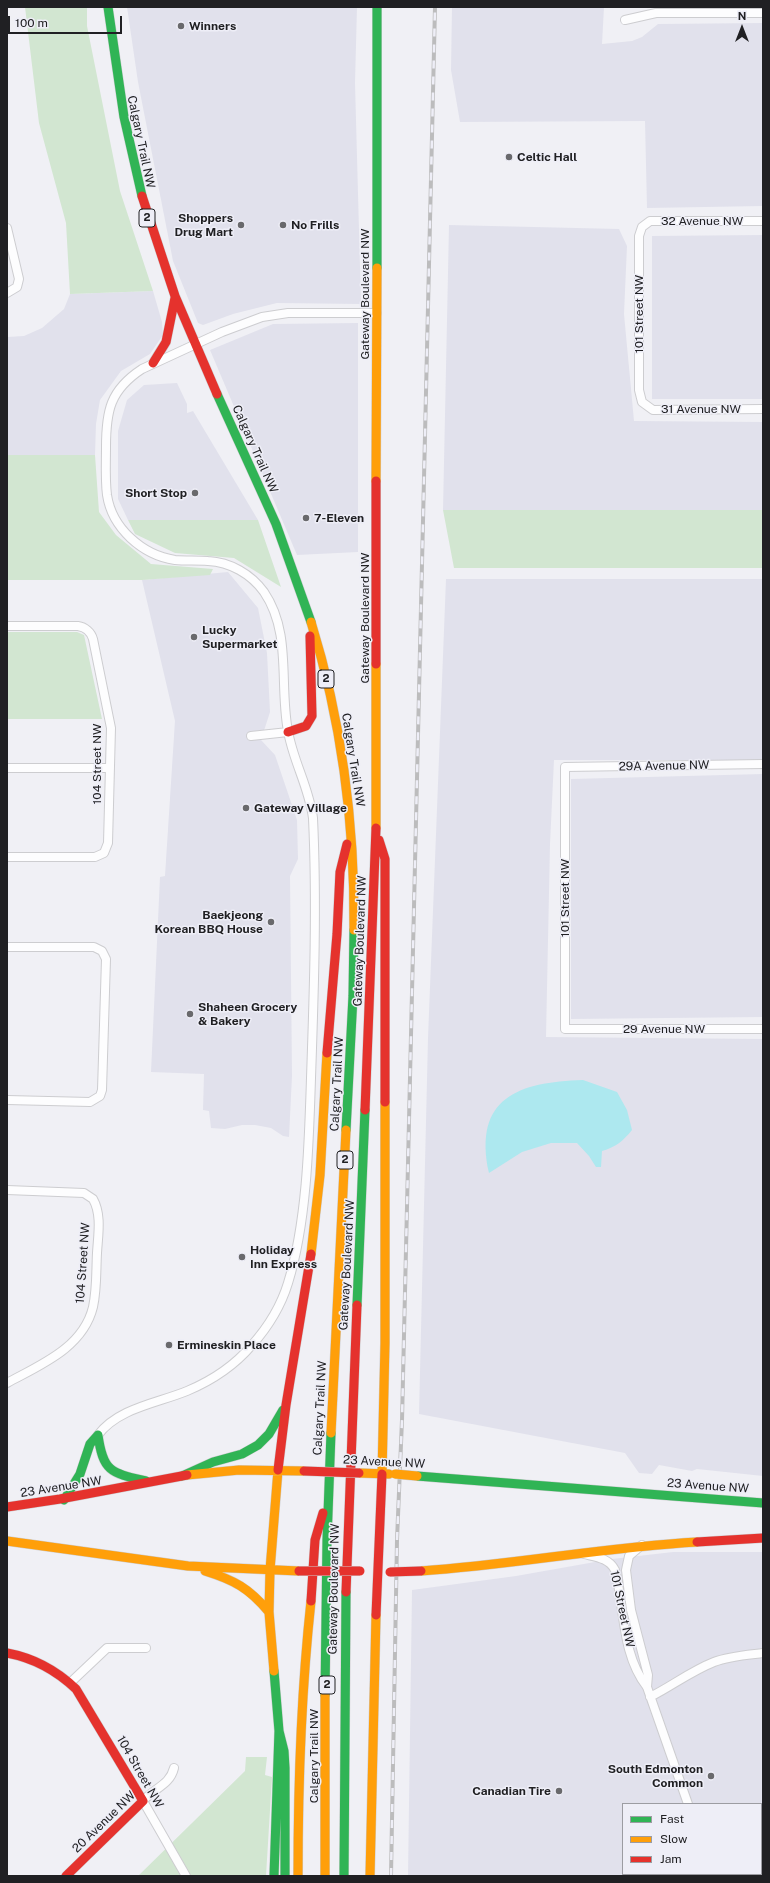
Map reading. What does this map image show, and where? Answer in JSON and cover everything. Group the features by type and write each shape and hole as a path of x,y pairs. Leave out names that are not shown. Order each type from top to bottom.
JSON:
{"main road":[{"name":"Calgary Trail NW","path":"108,7 117,86 134,172 149,226 175,298 274,518 302,590 320,651 338,730 351,826 355,938 328,1494 325,1876"},
{"name":"Gateway Boulevard NW","path":"344,1876 346,1557 376,830 377,7"},
{"path":"153,363 166,342 168,322 175,298"},
{"path":"288,732 306,726 312,716 309,616"},
{"path":"274,1876 279,1731 269,1612 270,1570 278,1470 286,1405 313,1239 320,1175 324,1085 337,934 340,872 351,826"},
{"path":"370,1876 385,1343 386,859 376,830"},
{"path":"182,1476 213,1462 242,1454 258,1445 269,1434 286,1405"},
{"path":"98,1435 102,1459 111,1471 150,1482"},
{"path":"64,1500 80,1474 90,1444 98,1435"},
{"name":"23 Avenue NW","path":"7,1507 64,1500 182,1476 234,1469 395,1474 763,1503"},
{"path":"298,1876 298,1790 304,1666 313,1582 315,1540 328,1494"},
{"path":"7,1541 188,1566 299,1571 390,1572 453,1569 578,1552 643,1545 763,1538"},
{"path":"188,1566 229,1578 242,1585 252,1592 269,1612"},
{"name":"104 Street NW","path":"7,1653 36,1660 56,1671 70,1683 81,1695 144,1801"},
{"path":"279,1731 284,1751 285,1768 285,1876"},
{"name":"20 Avenue NW","path":"66,1876 144,1801"}],"street":[{"path":"625,20 656,13 763,13"},
{"name":"32 Avenue NW","path":"642,227 650,221 763,221"},
{"name":"101 Street NW","path":"642,227 639,236 639,390 642,402"},
{"path":"7,228 19,275 19,283 14,290 7,292"},
{"path":"98,1435 114,1420 190,1390 232,1364 251,1347 270,1322 285,1292 292,1270 303,1197 309,1126 315,917 312,813 310,800 288,732 284,701 285,674 282,648 275,616 265,594 258,585 242,571 220,562 176,560 153,553 135,542 124,532 115,519 109,503 106,474 106,431 109,409 116,393 135,374 153,363 250,320 277,314 310,312 377,313"},
{"name":"31 Avenue NW","path":"642,402 654,410 763,409"},
{"name":"104 Street NW","path":"7,626 72,626 87,629 93,639 110,724 108,843 104,853 95,857 7,857"},
{"path":"251,736 288,732"},
{"name":"29A Avenue NW","path":"565,767 763,764"},
{"name":"101 Street NW","path":"565,767 565,1029"},
{"path":"7,768 110,768"},
{"path":"7,947 94,947 102,951 106,959 102,1090 98,1099 90,1102 7,1100"},
{"name":"29 Avenue NW","path":"565,1029 763,1029"},
{"name":"104 Street NW","path":"7,1190 79,1192 89,1195 93,1199 98,1214 95,1291 90,1316 80,1334 68,1347 56,1356 7,1383"},
{"name":"101 Street NW","path":"643,1545 629,1556 626,1570 631,1610 648,1675 647,1687"},
{"name":"101 Street NW","path":"578,1552 606,1560 613,1567 629,1644 640,1678 647,1687 688,1803"},
{"path":"70,1683 108,1648 146,1648"},
{"path":"650,1697 715,1661 763,1653"},
{"name":"20 Avenue NW","path":"144,1801 150,1793 170,1780 174,1768"},
{"name":"104 Street NW","path":"144,1801 186,1876"}],"shaded area":[{"path":"127,7 357,7 355,83 361,304 277,303 233,314 203,325 198,323 173,261 138,82"},
{"path":"452,7 604,7 602,44 632,41 642,37 658,24 763,23 763,206 647,208 645,121 460,122 451,70"},
{"path":"449,225 619,229 627,246 624,314 634,421 763,422 763,510 443,510"},
{"path":"763,235 763,399 652,399 652,236"},
{"path":"153,291 162,322 163,335 150,354 121,371 100,400 96,424 95,455 7,455 7,337 24,336 42,328 64,309 70,294"},
{"path":"358,323 358,552 297,555 210,350 273,324"},
{"path":"177,383 187,404 187,413 193,411 258,520 128,520 118,499 118,431 127,400 144,385"},
{"path":"228,572 258,608 267,653 270,712 261,740 275,755 297,820 298,859 290,876 292,1076 289,1137 283,1136 271,1128 255,1125 242,1125 225,1129 211,1128 209,1111 203,1110 204,1074 151,1072 160,877 165,876 175,721 142,580"},
{"path":"446,579 763,579 763,760 554,760 550,844 546,1037 763,1039 763,1476 697,1469 692,1471 659,1465 652,1474 639,1473 625,1453 419,1414 428,1038"},
{"path":"763,774 763,1017 571,1019 571,779"},
{"name":"South Edmonton Common","path":"673,1552 763,1552 763,1876 408,1876 412,1590 516,1576 612,1559"}],"green space":[{"path":"25,7 87,7 87,26 120,191 153,291 70,294 66,223 39,123"},
{"path":"7,455 95,455 99,512 116,535 151,564 213,569 210,575 142,580 7,580"},
{"path":"443,510 763,510 763,568 454,568"},
{"path":"128,520 258,520 281,587 234,558 175,553 135,534"},
{"path":"7,632 77,632 84,635 102,719 7,719"},
{"path":"246,1757 267,1757 265,1775 272,1777 266,1876 138,1876 245,1771"}],"water":[{"path":"583,1080 617,1092 627,1110 632,1130 619,1143 602,1151 601,1167 596,1167 589,1156 577,1143 551,1143 522,1152 489,1173 486,1148 488,1127 495,1111 506,1099 520,1091 539,1085 560,1081"}],"railway":[{"path":"391,1876 397,1540 402,1420 435,7"}],"traffic: fast":[{"path":"108,7 124,117 142,196"},
{"path":"377,7 377,268"},
{"path":"217,394 276,524 311,622"},
{"path":"346,1130 353,996 354,930"},
{"path":"357,1305 365,1110"},
{"path":"182,1476 213,1462 242,1454 258,1445 269,1434 283,1410"},
{"path":"325,1695 327,1540 331,1433"},
{"path":"98,1435 103,1457 106,1464 111,1469 124,1476 146,1481"},
{"path":"64,1500 80,1474 90,1444 98,1435"},
{"path":"417,1476 763,1503"},
{"path":"344,1876 346,1592"},
{"path":"274,1671 279,1731 284,1751 285,1768 285,1876"},
{"path":"274,1876 279,1731"}],"traffic: slow":[{"path":"376,481 377,268"},
{"path":"311,622 331,698 344,774 352,852 354,930"},
{"path":"376,664 376,828"},
{"path":"311,1254 320,1175 327,1053"},
{"path":"382,1474 385,1343 385,1102"},
{"path":"331,1433 346,1130"},
{"path":"187,1475 239,1470 304,1471"},
{"path":"274,1671 269,1612 270,1570 278,1470"},
{"path":"359,1473 389,1474"},
{"path":"395,1474 417,1476"},
{"path":"7,1541 188,1566 299,1571"},
{"path":"421,1571 490,1565 662,1544 697,1542"},
{"path":"205,1571 233,1582 248,1591 269,1612"},
{"path":"298,1876 301,1738 311,1601"},
{"path":"370,1876 376,1615"},
{"path":"325,1695 325,1876"}],"traffic: jam":[{"path":"142,196 175,296 217,394"},
{"path":"153,363 166,342 175,298"},
{"path":"376,481 376,664"},
{"path":"288,732 306,726 312,716 310,636"},
{"path":"365,1110 376,828"},
{"path":"379,840 385,859 385,1102"},
{"path":"327,1053 337,934 340,872 347,844"},
{"path":"278,1470 286,1405 311,1254"},
{"path":"346,1592 357,1305"},
{"path":"304,1471 359,1473"},
{"path":"376,1615 382,1474"},
{"path":"7,1507 60,1499 187,1475"},
{"path":"311,1601 315,1540 323,1513"},
{"path":"697,1542 763,1538"},
{"path":"299,1571 360,1571"},
{"path":"390,1572 421,1571"},
{"path":"7,1653 26,1658 44,1666 61,1676 76,1689 143,1801 66,1876"}],"place":[{"name":"Winners","path":"181,26"},
{"name":"Celtic Hall","path":"509,157"},
{"name":"Shoppers Drug Mart","path":"241,225"},
{"name":"No Frills","path":"283,225"},
{"name":"Short Stop","path":"195,493"},
{"name":"7-Eleven","path":"306,518"},
{"name":"Lucky Supermarket","path":"194,637"},
{"name":"Gateway Village","path":"246,808"},
{"name":"Baekjeong Korean BBQ House","path":"271,922"},
{"name":"Shaheen Grocery & Bakery","path":"190,1014"},
{"name":"Holiday Inn Express","path":"242,1257"},
{"name":"Ermineskin Place","path":"169,1345"},
{"name":"South Edmonton Common","path":"711,1776"},
{"name":"Canadian Tire","path":"559,1791"}]}
